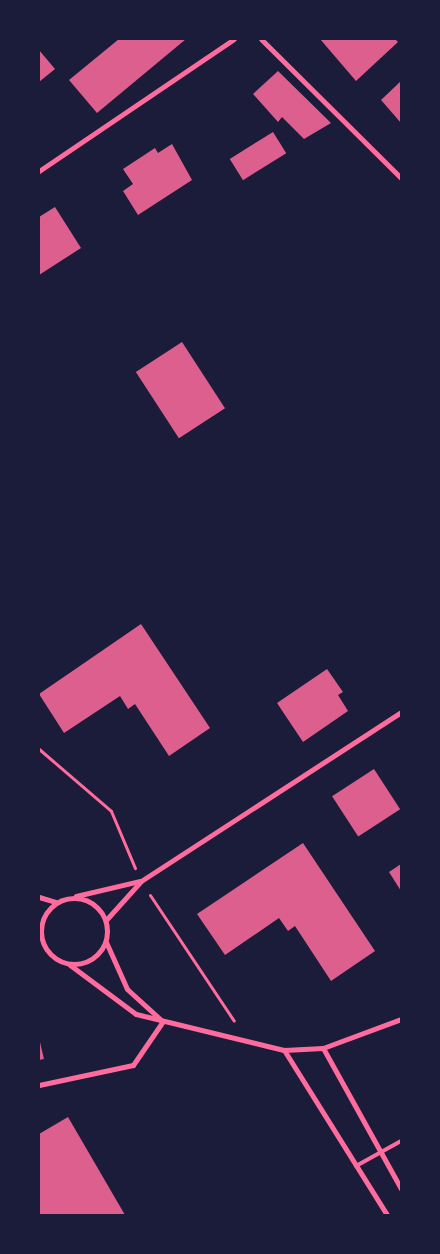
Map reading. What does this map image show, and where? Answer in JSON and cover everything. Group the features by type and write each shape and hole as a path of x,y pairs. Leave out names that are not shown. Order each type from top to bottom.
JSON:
{"street":[{"path":"39,171 234,39"},
{"path":"261,39 401,178"},
{"path":"106,920 141,881 401,712"},
{"path":"39,897 55,902 141,881"},
{"path":"68,898 82,898 93,903 106,920 106,942 127,989 163,1021"},
{"path":"55,902 42,921 41,942 52,957 70,965 136,1014 284,1050 323,1048 401,1019"},
{"path":"70,965 93,959 106,942"},
{"path":"39,1085 133,1065 163,1021"},
{"path":"323,1048 401,1189"},
{"path":"284,1050 387,1215"}],"lane":[{"path":"356,1166 401,1141"}],"building":[{"path":"119,39 186,39 97,113 69,80"},
{"path":"320,39 395,39 398,42 356,81"},
{"path":"39,50 55,69 39,82"},
{"path":"278,71 331,123 304,139 282,117 278,122 253,94"},
{"path":"401,81 401,123 381,100"},
{"path":"273,132 286,153 243,180 230,159"},
{"path":"172,144 192,180 138,215 123,191 133,184 123,169 155,148 158,153"},
{"path":"55,207 81,248 39,275 39,217"},
{"path":"182,342 225,408 179,438 136,372"},
{"path":"141,624 210,728 169,756 135,704 128,709 120,696 64,733 39,694"},
{"path":"327,669 343,692 338,695 348,711 303,742 277,703"},
{"path":"374,769 400,809 358,836 332,796"},
{"path":"303,843 375,951 331,981 295,926 288,931 279,918 225,955 197,914"},
{"path":"401,864 401,891 389,872"},
{"path":"39,1038 44,1059 39,1060"},
{"path":"68,1117 125,1215 39,1215 39,1134"}]}
